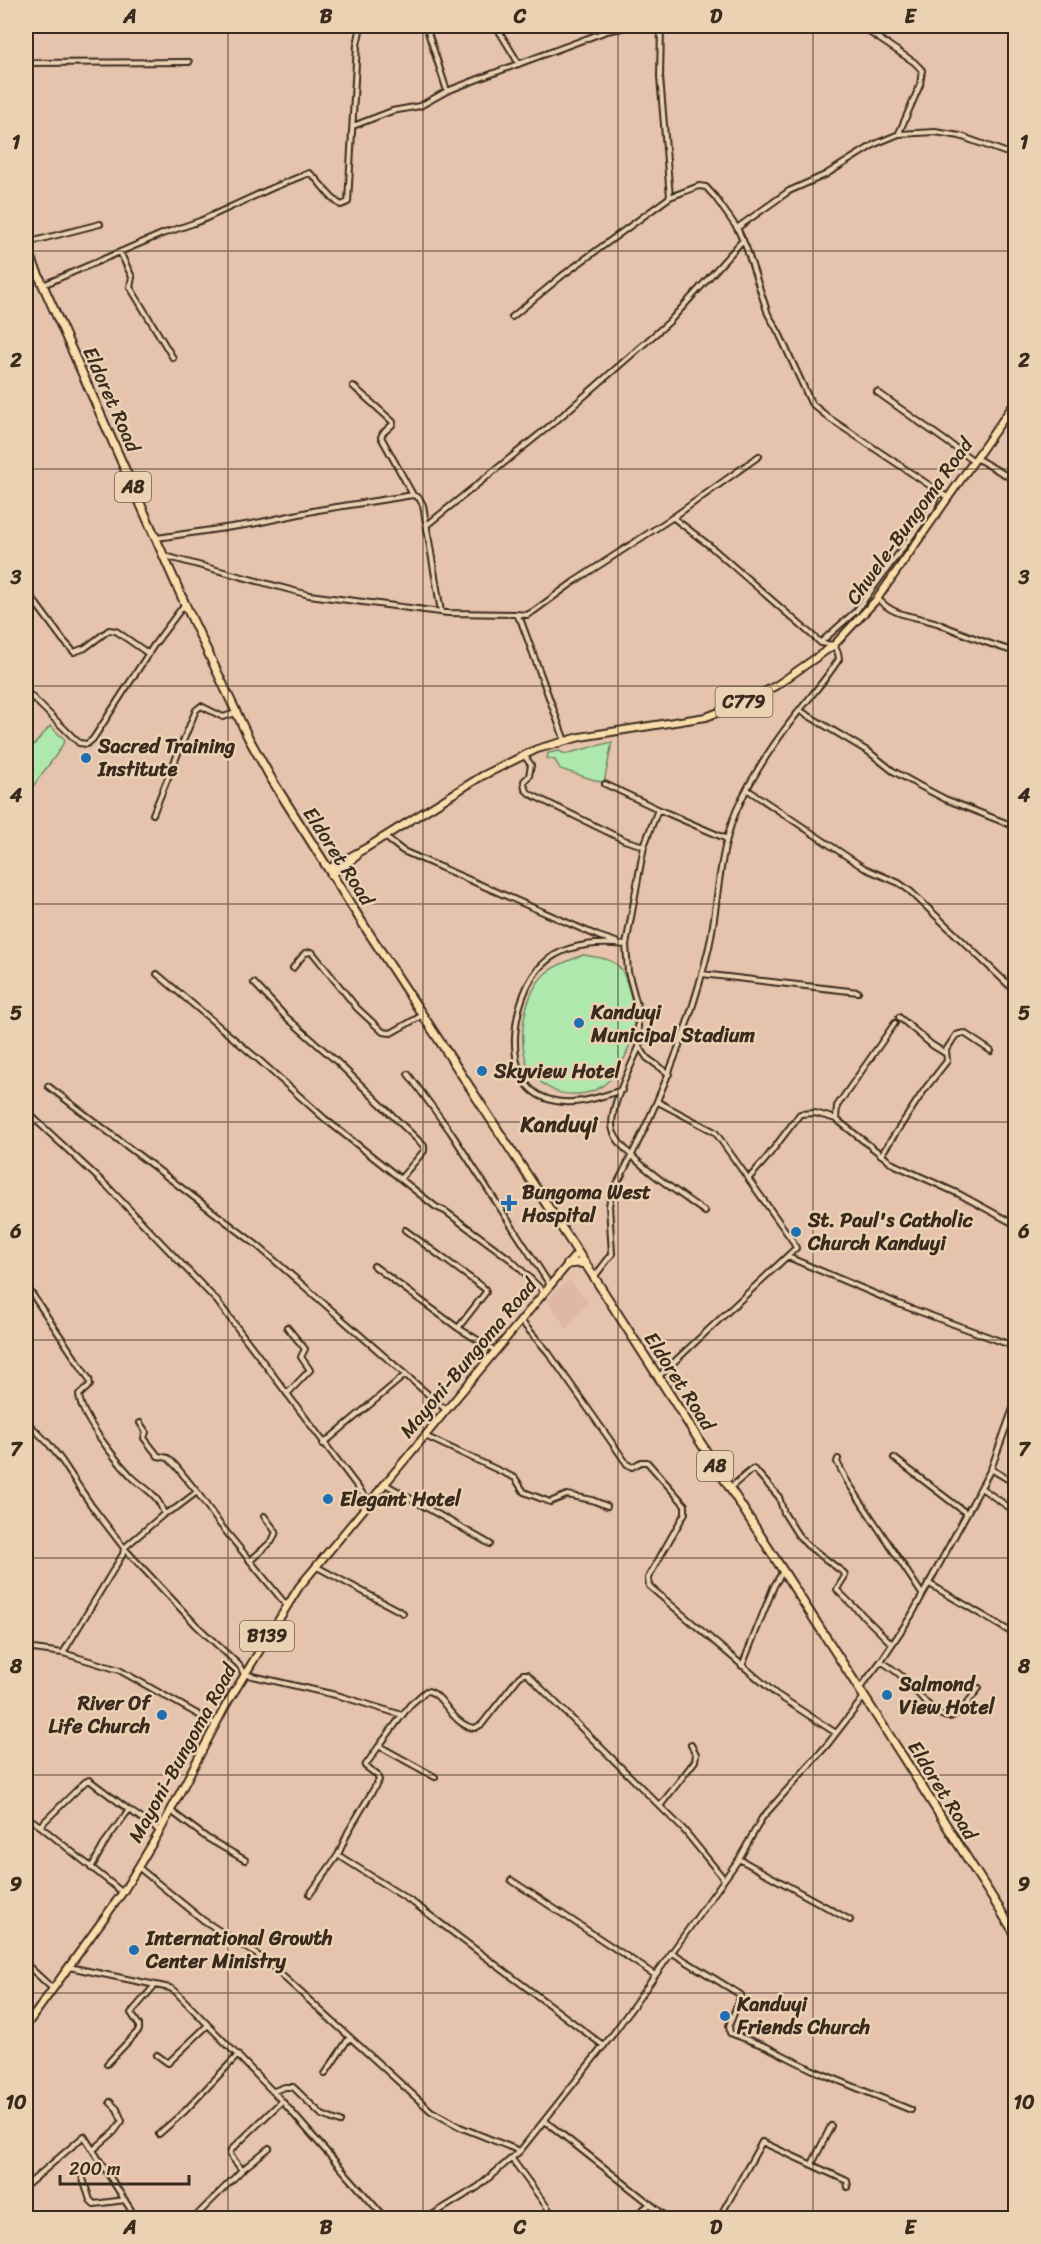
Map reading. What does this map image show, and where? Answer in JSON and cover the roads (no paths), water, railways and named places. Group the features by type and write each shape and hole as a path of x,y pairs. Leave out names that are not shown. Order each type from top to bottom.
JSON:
{"highway":[{"name":"Eldoret Road","path":"26,245 185,604 236,713 272,780 594,1276 1016,1935"},
{"path":"568,1264 586,1264"}],"main road":[{"name":"Chwele-Bungoma Road","path":"331,871 459,789 524,755 565,741 721,713 777,685 834,645 877,598 1016,401"},
{"path":"555,1278 568,1264 576,1250"},
{"path":"555,1278 576,1250"},
{"name":"Mayoni-Bungoma Road","path":"26,2026 28,2019 53,1989 123,1892 160,1831 215,1724 287,1606 316,1566 555,1278"}],"street":[{"path":"42,285 205,219 309,173 315,176 330,198 341,205 346,203 350,199 357,45 361,26"},
{"path":"426,26 447,91"},
{"path":"496,26 519,64"},
{"path":"353,126 392,111 420,106 447,91 607,31 632,26"},
{"path":"661,26 660,77 670,197"},
{"path":"865,26 866,30 914,62 922,70 920,85 899,134"},
{"path":"26,63 189,62"},
{"path":"737,228 789,191 825,175 875,144 899,134 935,132 960,136 1016,156"},
{"path":"512,317 562,275 670,197 699,186 705,188 715,196 743,240 768,314 811,403 829,418 947,497"},
{"path":"26,245 100,224"},
{"path":"427,525 557,420 669,322 743,240"},
{"path":"120,252 132,277 130,287 173,358"},
{"path":"353,386 393,422 381,437 414,495 421,501 441,612"},
{"path":"877,392 974,459 1016,481"},
{"path":"164,556 309,595 441,612 527,615 675,516 759,456"},
{"path":"821,643 856,611 933,506 938,491"},
{"path":"156,538 252,524 318,510 414,495"},
{"path":"594,1276 612,1254 609,1206 611,1195 658,1102 695,1001 712,932 727,839 733,820 770,753 799,710 839,659 834,645 821,643 710,546 675,519 675,516"},
{"path":"912,533 919,538"},
{"path":"26,590 74,652 85,648 109,630 116,631 149,654"},
{"path":"877,598 886,608 895,613 935,623 1016,652"},
{"path":"26,691 79,743 87,744 93,739 185,604"},
{"path":"515,614 521,621 565,741"},
{"path":"153,814 196,710 201,706 223,717 236,713"},
{"path":"799,710 920,786 945,799 1016,827"},
{"path":"524,755 531,765 529,776 524,781 525,789 530,794 624,840 644,846"},
{"path":"605,784 727,839"},
{"path":"748,790 864,868 899,883 910,891 1016,992"},
{"path":"660,810 657,812 644,846 626,945 628,972 637,1005 639,1046 615,1108 612,1131 632,1156 705,1212"},
{"path":"385,837 403,851 445,870 598,936 626,945"},
{"path":"622,1090 582,1101 565,1102 539,1095 528,1086 522,1077 514,1040 518,1015 526,989 544,962 561,952 593,943 626,945"},
{"path":"293,968 305,953 312,952 357,1008 383,1032 391,1032 424,1015"},
{"path":"157,974 325,1119 436,1207 501,1251 544,1293"},
{"path":"702,974 858,992"},
{"path":"254,983 285,1016 335,1060 424,1146 424,1151 401,1178"},
{"path":"881,1155 925,1089 947,1061 948,1056 899,1017"},
{"path":"836,1119 837,1106 895,1023"},
{"path":"946,1053 956,1035 961,1032 991,1051"},
{"path":"639,1046 647,1058 669,1074"},
{"path":"408,1074 450,1131 550,1285"},
{"path":"48,1086 258,1246 446,1410"},
{"path":"657,1377 796,1248 715,1132 658,1102"},
{"path":"26,1111 109,1188 217,1301 369,1502"},
{"path":"748,1178 765,1160 800,1114 815,1113 836,1119 893,1164 959,1194 1016,1225"},
{"path":"405,1230 486,1292 458,1328"},
{"path":"788,1257 899,1304 1016,1347"},
{"path":"374,1266 458,1328 495,1351"},
{"path":"26,1285 88,1378 90,1385 79,1395 82,1409 125,1469 152,1492 164,1514"},
{"path":"521,1320 548,1352 627,1464 632,1467 641,1462 647,1462 683,1501 685,1513 648,1578 648,1584 776,1694 836,1733"},
{"path":"287,1327 306,1349 301,1357 310,1368 287,1394"},
{"path":"323,1444 405,1375"},
{"path":"859,1688 892,1644 981,1488 991,1469 1016,1400"},
{"path":"26,1421 48,1443 124,1548 197,1626 239,1665 244,1674 340,1696 402,1715"},
{"path":"140,1424 146,1432 144,1438 158,1456 168,1458 176,1466 287,1606"},
{"path":"425,1436 515,1478 524,1492 535,1497 550,1502 567,1495 592,1500 607,1506"},
{"path":"894,1458 966,1513"},
{"path":"838,1459 837,1462 847,1481 922,1594"},
{"path":"730,1488 753,1469 779,1497 784,1513 798,1535 844,1573 845,1576 838,1591 892,1644"},
{"path":"991,1469 1016,1484"},
{"path":"384,1484 490,1544"},
{"path":"981,1488 1016,1512"},
{"path":"63,1653 123,1554 124,1548 164,1514 197,1492"},
{"path":"250,1561 272,1541 276,1532 264,1516"},
{"path":"316,1566 403,1613"},
{"path":"742,1666 774,1586 783,1570"},
{"path":"928,1583 1016,1635"},
{"path":"26,1648 63,1653 119,1670 215,1724"},
{"path":"881,1661 908,1682 936,1712 945,1716 950,1717 958,1713 979,1688"},
{"path":"310,1894 338,1855 348,1832 379,1780 377,1775 365,1766 402,1715 423,1692 430,1691 459,1722 472,1728 479,1727 523,1674 527,1674 684,1830 724,1879"},
{"path":"428,2218 478,2187 520,2151 604,2046 739,1859 762,1818 865,1697"},
{"path":"26,1719 26,1724"},
{"path":"660,1806 695,1761 696,1754 692,1745"},
{"path":"379,1746 435,1777"},
{"path":"40,1826 87,1780 160,1831"},
{"path":"91,1868 106,1841 129,1810"},
{"path":"171,1810 207,1838 245,1860"},
{"path":"26,1816 123,1892"},
{"path":"338,1855 415,1904 604,2046"},
{"path":"739,1859 850,1920"},
{"path":"138,1867 202,1920 265,1960 431,2111 460,2127 520,2151"},
{"path":"511,1880 655,1975"},
{"path":"671,1952 741,1995 729,2026 730,2033 911,2110"},
{"path":"26,1964 53,1989"},
{"path":"69,1967 170,1988 175,1991 274,2091 385,2218"},
{"path":"107,2064 140,2028 131,2013 155,1985"},
{"path":"157,2055 168,2062 208,2025"},
{"path":"325,2074 349,2038"},
{"path":"159,2134 238,2055"},
{"path":"274,2091 293,2087 315,2110 329,2119 340,2122"},
{"path":"242,2170 230,2155 231,2150 282,2100"},
{"path":"93,2150 114,2132 122,2121 110,2102"},
{"path":"545,2121 668,2218"},
{"path":"812,2164 831,2126"},
{"path":"26,2186 82,2136 86,2136 136,2218"},
{"path":"719,2218 762,2142 847,2181 848,2187"},
{"path":"194,2218 242,2170 269,2148"},
{"path":"512,2158 555,2218"},
{"path":"82,2176 94,2204 125,2200"},
{"path":"632,2218 650,2204"},
{"path":"437,2214 441,2218"}],"place":[{"name":"Sacred Training Institute","path":"86,758"},
{"name":"Kanduyi Municipal Stadium","path":"579,1023"},
{"name":"Skyview Hotel","path":"482,1071"},
{"name":"Bungoma West Hospital","path":"509,1203"},
{"name":"St. Paul's Catholic Church Kanduyi","path":"796,1232"},
{"name":"Elegant Hotel","path":"328,1499"},
{"name":"Salmond View Hotel","path":"887,1695"},
{"name":"River Of Life Church","path":"162,1715"},
{"name":"International Growth Center Ministry","path":"134,1950"},
{"name":"Kanduyi Friends Church","path":"725,2016"}],"district":[{"name":"Kanduyi","path":"559,1124"}]}
